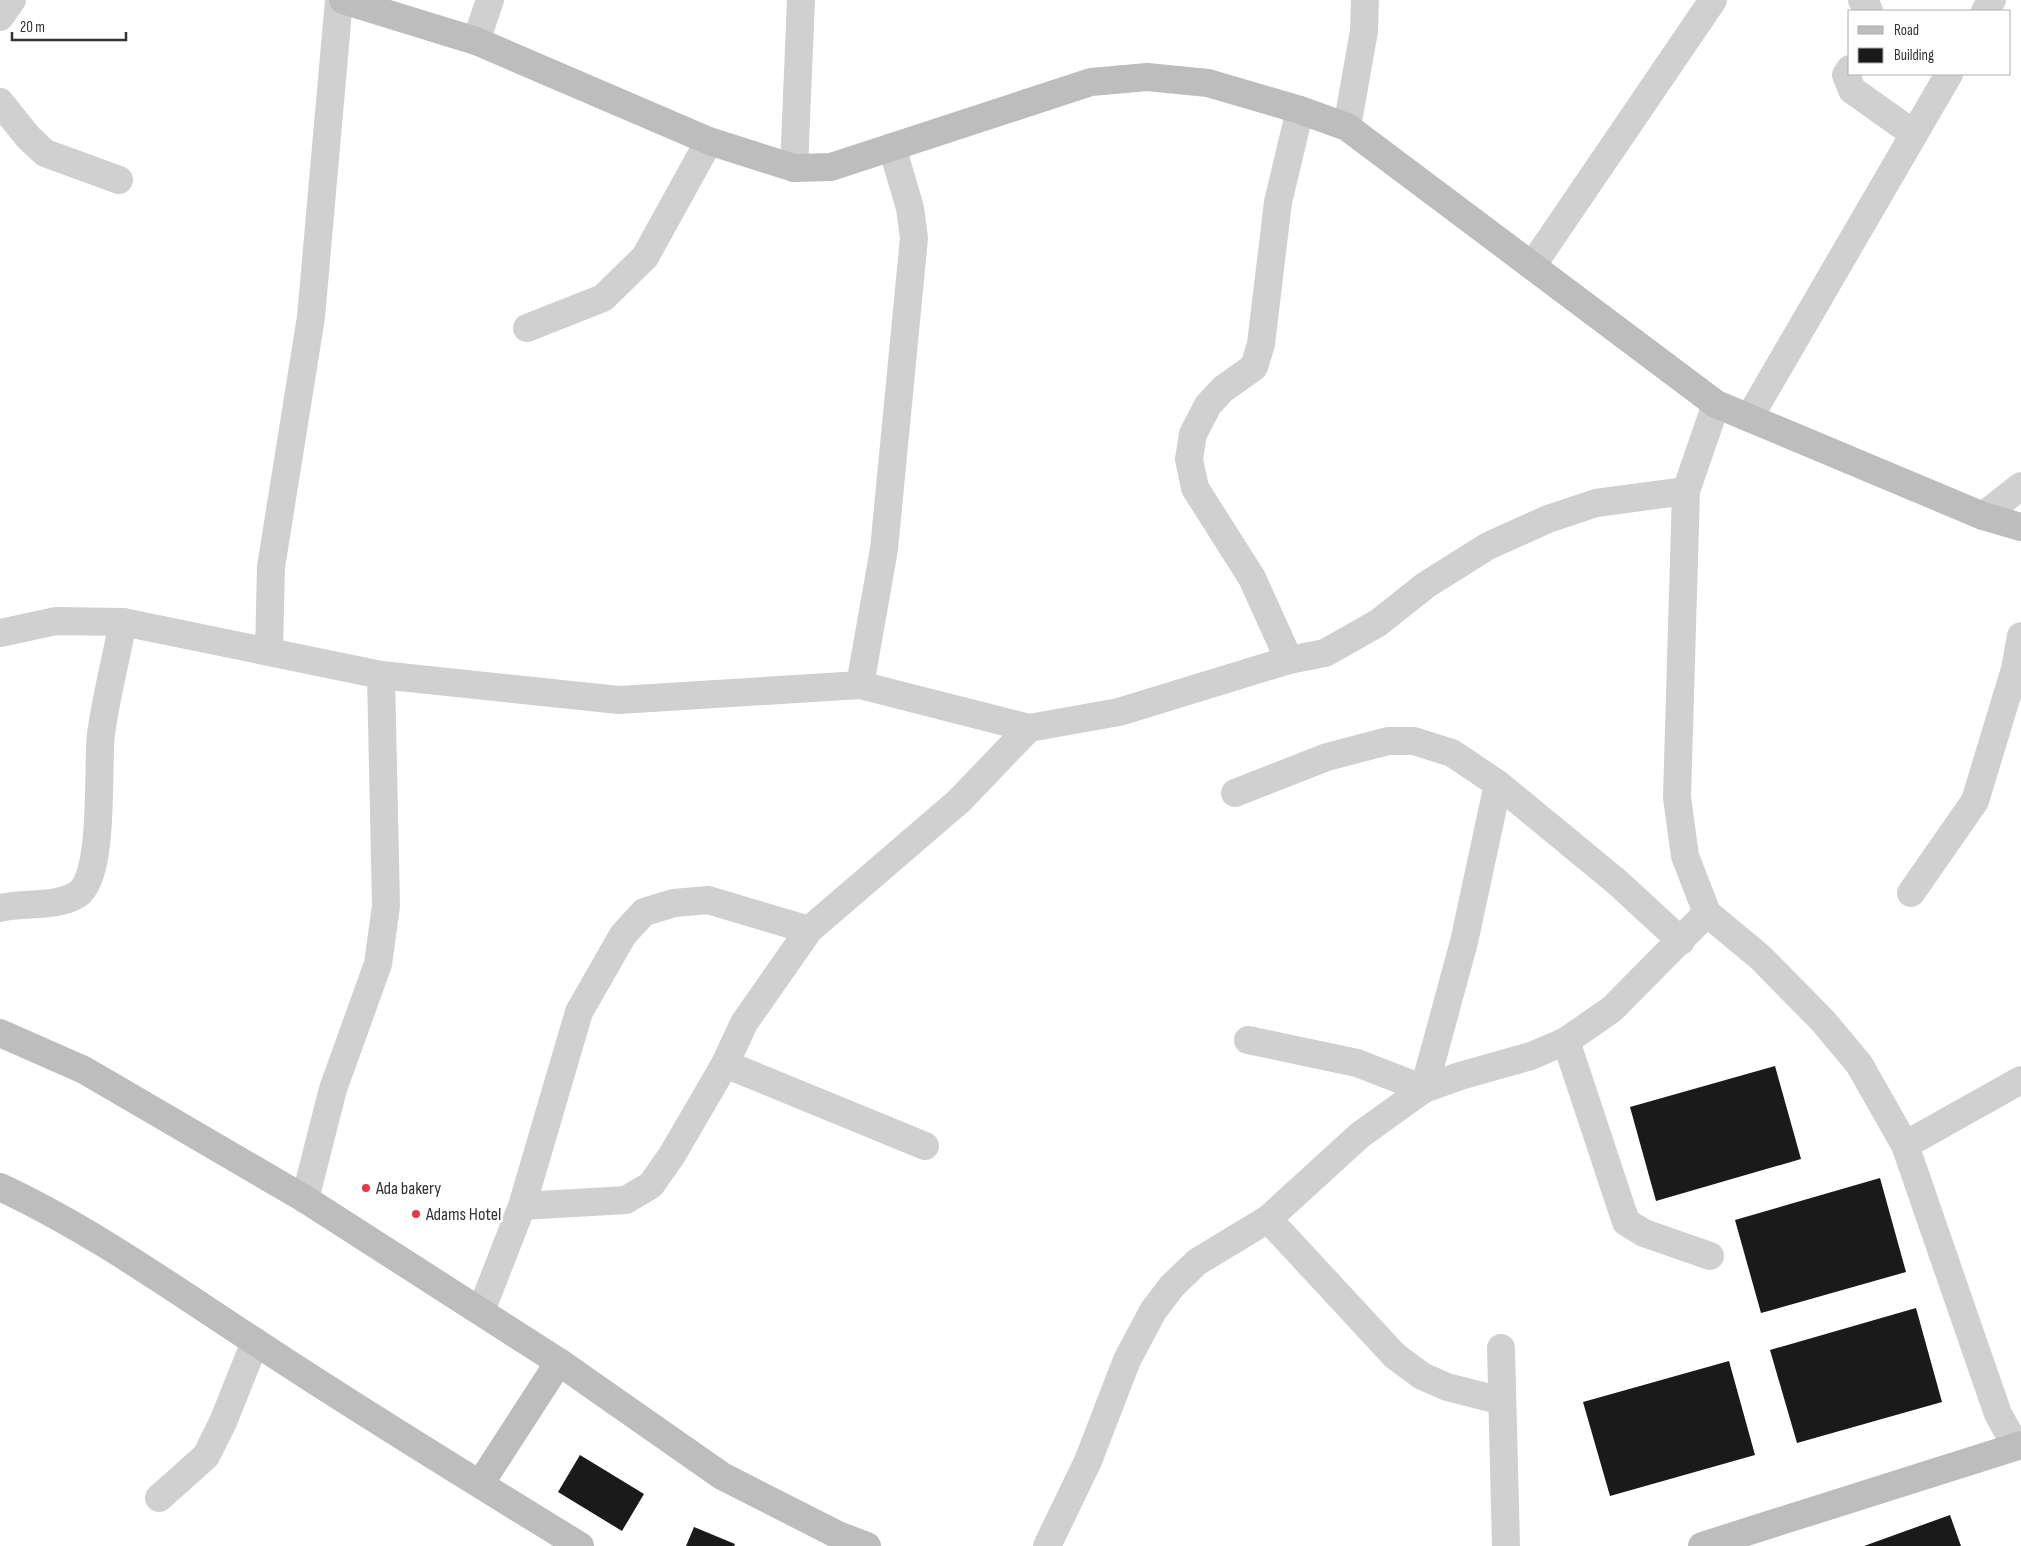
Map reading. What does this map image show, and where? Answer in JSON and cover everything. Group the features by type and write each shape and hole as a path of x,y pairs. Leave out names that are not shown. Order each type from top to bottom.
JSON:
{"main road":[{"path":"344,0 476,41 709,141 794,168 831,167 1091,82 1147,77 1208,83 1300,110 1347,127 1716,404 1983,516 2021,527"},
{"path":"0,1032 84,1070 305,1199 559,1362 722,1476 838,1536 867,1546"},
{"path":"0,1187 47,1209 166,1282 255,1342 580,1546"},
{"path":"480,1484 559,1362"},
{"path":"1702,1546 2019,1449"}],"street":[{"path":"0,17 12,0"},
{"path":"269,651 271,567 311,318 339,0"},
{"path":"476,41 490,0"},
{"path":"794,168 800,0"},
{"path":"1347,127 1364,31 1365,0"},
{"path":"1532,266 1713,0"},
{"path":"1848,72 1846,75 1852,90 1914,134"},
{"path":"1749,418 1948,75"},
{"path":"0,102 28,137 45,153 119,180"},
{"path":"1289,660 1252,578 1195,488 1189,459 1193,434 1208,404 1223,389 1254,367 1260,344 1278,202 1300,110"},
{"path":"527,328 603,298 645,258 709,141"},
{"path":"860,684 884,549 914,238 910,208 892,147"},
{"path":"1716,404 1686,491 1677,797 1685,856 1707,913 1760,957 1824,1021 1859,1064 1905,1145 1998,1414 2019,1449"},
{"path":"1983,516 2021,486"},
{"path":"0,633 56,621 123,622 269,651 381,676 619,700 860,684 1029,728 1119,712 1289,660 1325,653 1378,623 1426,585 1488,546 1548,519 1596,503 1686,491"},
{"path":"0,908 54,902 79,894 90,877 96,847 101,734 123,622"},
{"path":"1911,894 1975,801 2015,669 2021,636"},
{"path":"305,1199 334,1088 378,964 385,916 381,676"},
{"path":"522,1206 626,1200 651,1185 672,1156 725,1064 744,1023 809,930 959,801 1029,728"},
{"path":"1235,793 1327,757 1388,741 1414,741 1452,753 1498,784 1617,882 1681,941"},
{"path":"1424,1089 1464,942 1498,784"},
{"path":"481,1311 522,1206 579,1012 623,935 644,912 674,903 708,900 809,930"},
{"path":"1047,1546 1088,1461 1127,1360 1153,1311 1172,1286 1197,1262 1268,1218 1360,1135 1424,1089 1460,1076 1531,1056 1566,1042 1612,1009 1707,913"},
{"path":"1248,1040 1357,1062 1424,1089"},
{"path":"1566,1042 1626,1222 1644,1233 1710,1256"},
{"path":"725,1064 925,1146"},
{"path":"1905,1145 2021,1080"},
{"path":"1268,1218 1395,1356 1422,1376 1447,1387 1502,1401"},
{"path":"159,1498 206,1456 223,1422 255,1342"},
{"path":"1501,1348 1506,1546"}],"building":[{"path":"1775,1066 1801,1159 1656,1201 1630,1107"},
{"path":"1880,1178 1906,1272 1761,1313 1735,1220"},
{"path":"1916,1308 1942,1402 1797,1443 1770,1350"},
{"path":"1729,1361 1755,1455 1610,1496 1583,1402"},
{"path":"580,1455 644,1494 622,1531 558,1492"},
{"path":"1950,1515 1961,1546 1864,1546"},
{"path":"694,1527 735,1544 734,1546 686,1546"}],"place":[{"name":"Ada bakery","path":"366,1188"},
{"name":"Adams Hotel","path":"416,1214"}]}
